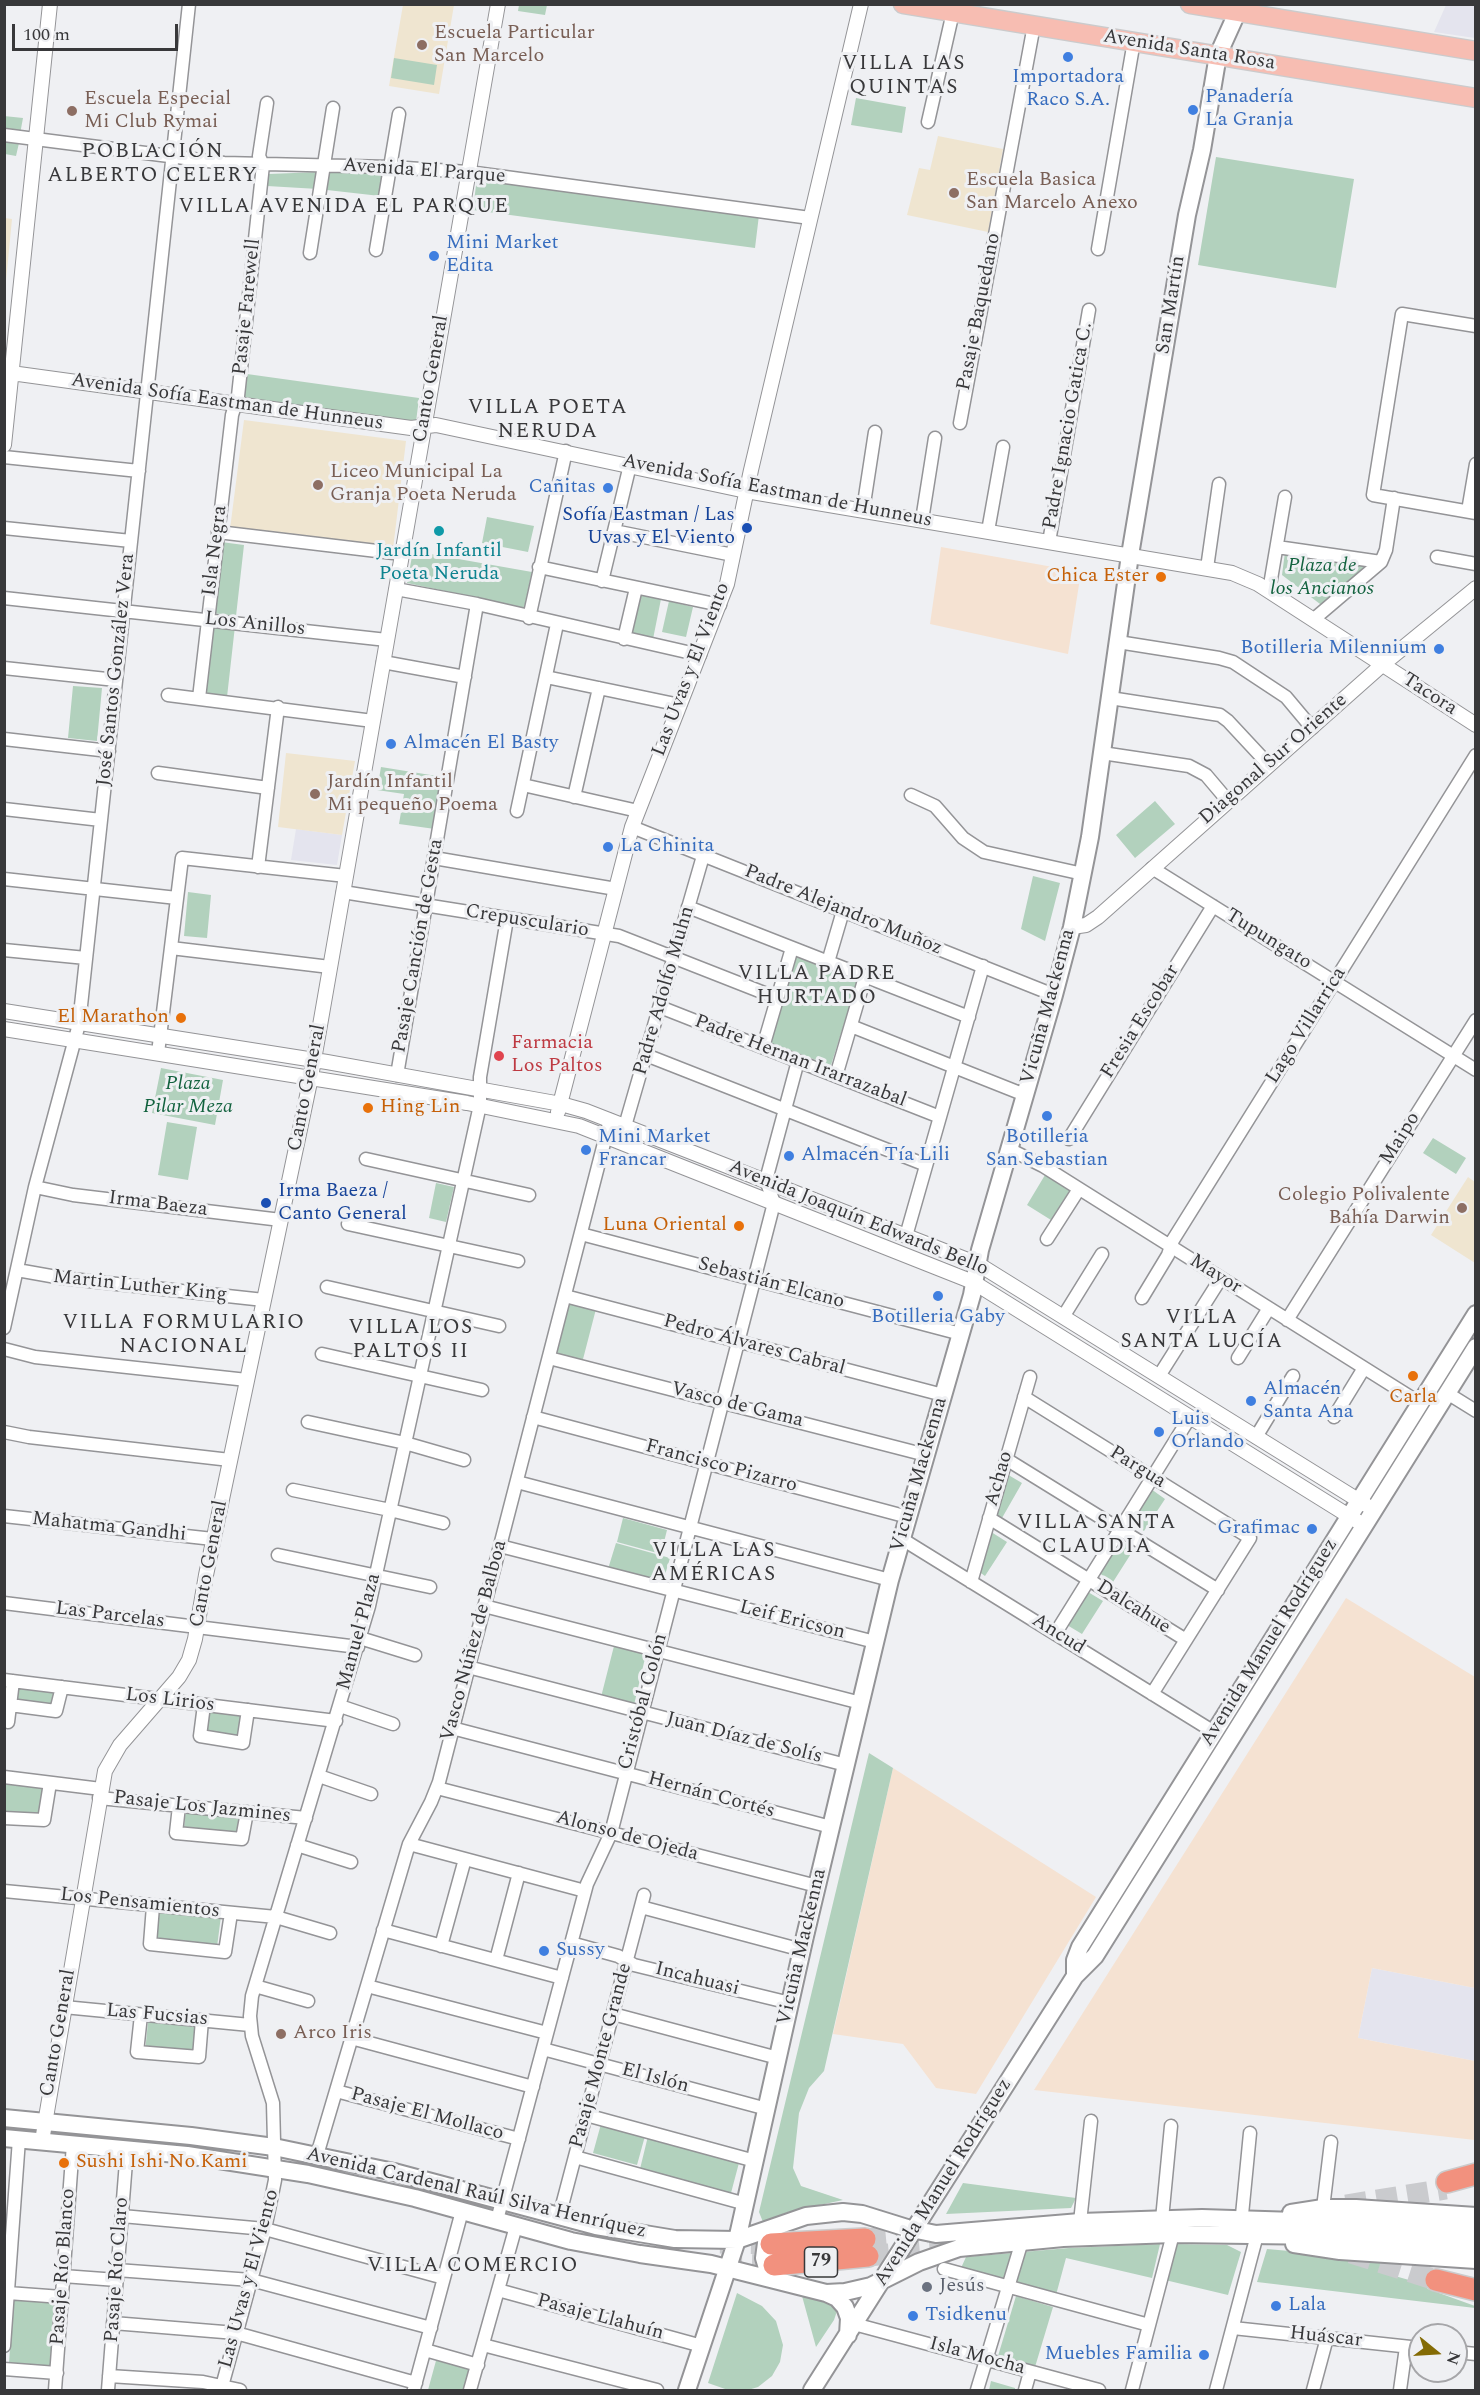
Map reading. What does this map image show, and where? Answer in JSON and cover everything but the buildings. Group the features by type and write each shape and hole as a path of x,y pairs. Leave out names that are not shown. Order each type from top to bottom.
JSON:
{"highway":[{"path":"1476,2174 1446,2186 1476,2186"},
{"name":"79","path":"774,2255 867,2247"},
{"path":"1436,2280 1476,2290"}],"main road":[{"name":"Avenida Santa Rosa","path":"903,4 1476,98"},
{"path":"1190,4 1239,8 1476,51"},
{"path":"1218,55 1239,8"},
{"name":"San Martín","path":"1130,555 1187,215 1202,150 1218,55"},
{"name":"Vicuña Mackenna","path":"687,2391 737,2240 802,1950 890,1580 961,1334 1009,1149 1072,927 1083,874 1102,753 1130,555"},
{"name":"Avenida Manuel Rodríguez","path":"1076,1976 1075,1960 1080,1947 1476,1314"},
{"name":"Avenida Manuel Rodríguez","path":"813,2391 1076,1976 1095,1956 1476,1347"},
{"path":"1263,1653 1272,1673"},
{"path":"1212,1735 1219,1758"},
{"path":"1165,1810 1173,1831"},
{"name":"Avenida Cardenal Raúl Silva Henríquez","path":"4,2118 191,2136 274,2147 394,2172 559,2217 616,2230 675,2239 737,2240 774,2255 826,2293 853,2291 882,2281 942,2253 972,2246 1022,2241 1173,2234 1241,2227 1294,2212 1323,2208 1391,2209 1476,2216"},
{"name":"Avenida Cardenal Raúl Silva Henríquez","path":"12,2138 127,2149 274,2168 383,2190 605,2248 728,2267 774,2255 806,2216 843,2212 867,2215 915,2230 948,2234 1080,2222 1161,2219 1241,2227 1257,2235 1309,2247 1476,2260"},
{"name":"Avenida Cardenal Raúl Silva Henríquez","path":"1266,2219 1391,2232 1476,2246"},
{"name":"Avenida Cardenal Raúl Silva Henríquez","path":"1257,2235 1476,2232"},
{"path":"826,2293 837,2298 844,2307 851,2330"}],"street":[{"path":"4,445 8,373 37,139 50,4"},
{"name":"José Santos González Vera","path":"4,1329 35,1187 79,1024 189,4"},
{"name":"Canto General","path":"42,2141 105,1772 116,1751 184,1669 193,1649 213,1539 311,1077 498,4"},
{"name":"Las Uvas y El Viento","path":"556,1120 632,827 720,605 861,4"},
{"path":"928,122 953,12"},
{"name":"Pasaje Baquedano","path":"960,423 1034,25"},
{"path":"1098,249 1134,41"},
{"name":"Pasaje Farewell","path":"236,405 263,165 259,156 267,103"},
{"path":"310,253 333,108"},
{"path":"376,250 399,114"},
{"name":"Avenida El Parque","path":"4,135 224,164 390,167 468,172 810,218"},
{"name":"Padre Ignacio Gatica C.","path":"1049,542 1089,310"},
{"path":"1476,326 1402,314 1373,495 1472,512 1476,464"},
{"name":"Avenida Sofía Eastman de Hunneus","path":"8,373 411,429 436,425 746,490 1241,575 1314,619 1382,665"},
{"name":"Isla Negra","path":"199,698 232,415 236,405"},
{"path":"863,510 875,432"},
{"path":"922,520 935,438"},
{"path":"988,531 1003,447"},
{"path":"529,618 566,451"},
{"path":"4,458 139,471"},
{"path":"602,581 630,465"},
{"path":"1207,568 1219,484"},
{"path":"1269,591 1285,497"},
{"path":"1314,619 1381,562 1386,550 1394,498"},
{"path":"4,528 131,542"},
{"path":"614,531 733,555"},
{"path":"218,532 402,554"},
{"path":"1276,547 1381,562"},
{"path":"1437,557 1476,564"},
{"path":"540,567 720,605"},
{"path":"624,639 636,588"},
{"name":"Diagonal Sur Oriente","path":"1072,927 1092,922 1382,665 1476,588"},
{"path":"396,589 477,604 529,618 700,655"},
{"name":"Los Anillos","path":"4,598 387,640"},
{"name":"Pasaje Canción de Gesta","path":"397,1075 477,604"},
{"path":"518,811 557,624"},
{"path":"1118,642 1233,662 1287,698 1312,728"},
{"path":"383,662 465,677"},
{"name":"Tacora","path":"1382,665 1476,725"},
{"path":"4,668 116,680"},
{"path":"546,677 680,705"},
{"path":"574,797 599,688"},
{"path":"168,694 373,721"},
{"path":"1110,698 1220,715 1269,765"},
{"path":"258,867 278,707"},
{"path":"4,739 109,751"},
{"path":"1102,753 1189,765 1206,775 1228,801"},
{"name":"Lago Villarrica","path":"1142,1298 1168,1255 1170,1246 1476,755"},
{"path":"158,774 268,788"},
{"path":"523,785 638,811"},
{"path":"911,795 935,806 963,838 984,852 1083,874"},
{"path":"4,809 101,820"},
{"name":"Padre Alejandro Muñoz","path":"632,827 1054,995"},
{"name":"Padre Adolfo Muhn","path":"625,1126 703,855"},
{"path":"158,1053 182,858 346,876"},
{"path":"434,858 616,889"},
{"name":"Tupungato","path":"1152,868 1476,1070"},
{"path":"4,879 177,898"},
{"name":"Crepusculario","path":"343,892 619,936 777,998"},
{"name":"Fresia Escobar","path":"1069,1139 1214,906"},
{"path":"688,907 969,1017"},
{"path":"828,962 843,911"},
{"name":"Manuel Plaza","path":"274,2168 272,2096 250,2025 250,2007 359,1642 375,1576 480,1105 480,1077 507,919"},
{"path":"171,948 330,967"},
{"path":"763,1047 792,948"},
{"path":"4,950 87,958"},
{"path":"906,1236 983,966"},
{"path":"836,1076 865,977"},
{"name":"Padre Hernan Irarrazabal","path":"660,1007 940,1117"},
{"name":"Avenida Joaquín Edwards Bello","path":"4,1011 480,1089 561,1104 610,1120 978,1264 1374,1510"},
{"name":"Maipo","path":"1287,1320 1476,1020"},
{"path":"851,1026 1025,1095"},
{"name":"Avenida Joaquín Edwards Bello","path":"4,1029 480,1105 556,1120 606,1137 973,1282 1364,1526"},
{"path":"646,1055 926,1165"},
{"path":"774,1203 765,1180 798,1061"},
{"name":"Vasco Núñez de Balboa","path":"317,2155 409,1844 437,1788 610,1120"},
{"name":"Mayor","path":"1009,1149 1031,1159 1420,1403"},
{"path":"366,1159 529,1195"},
{"name":"Irma Baeza","path":"35,1187 73,1195 281,1220"},
{"path":"1047,1239 1079,1189"},
{"name":"Cristóbal Colón","path":"497,2220 585,1891 611,1833 774,1203"},
{"path":"348,1224 518,1261"},
{"name":"Sebastián Elcano","path":"580,1234 961,1334"},
{"path":"1054,1332 1102,1254"},
{"name":"Martin Luther King","path":"17,1270 62,1278 264,1300"},
{"path":"1149,1392 1221,1278"},
{"path":"327,1287 499,1326"},
{"name":"Pedro Álvares Cabral","path":"564,1296 943,1395"},
{"path":"1238,1358 1269,1308"},
{"path":"4,1349 35,1357 247,1380"},
{"path":"322,1354 482,1390"},
{"name":"Vasco de Gama","path":"549,1358 926,1455"},
{"path":"1334,1417 1364,1368"},
{"path":"1246,1452 1293,1376"},
{"name":"Achao","path":"971,1582 1030,1377"},
{"path":"1447,1393 1476,1411"},
{"name":"Pargua","path":"1024,1396 1250,1538 1218,1590"},
{"name":"Francisco Pizarro","path":"533,1417 908,1517"},
{"path":"1055,1634 1190,1417"},
{"path":"308,1422 405,1443 464,1460"},
{"path":"4,1432 29,1437 230,1460"},
{"path":"1006,1459 1218,1590 1152,1694"},
{"path":"516,1482 890,1580"},
{"path":"293,1490 443,1523"},
{"name":"Mahatma Gandhi","path":"4,1516 213,1539"},
{"name":"Dalcahue","path":"989,1518 1186,1640"},
{"name":"Ancud","path":"902,1539 1152,1694 1212,1735"},
{"name":"Leif Ericson","path":"500,1546 875,1642"},
{"path":"278,1555 430,1587"},
{"name":"Las Parcelas","path":"4,1603 197,1628 359,1642 415,1655"},
{"path":"484,1606 861,1703"},
{"name":"Juan Díaz de Solís","path":"468,1667 846,1765"},
{"path":"8,1722 9,1680"},
{"name":"Los Lirios","path":"9,1680 336,1721"},
{"path":"10,1706 54,1712 58,1708 62,1687"},
{"path":"204,1705 200,1736 243,1743 248,1710"},
{"path":"340,1706 393,1724"},
{"name":"Hernán Cortés","path":"452,1728 831,1827"},
{"path":"319,1776 371,1794"},
{"name":"Pasaje Los Jazmines","path":"4,1777 179,1806 306,1818"},
{"path":"4,1818 44,1820 50,1783"},
{"name":"Alonso de Ojeda","path":"437,1788 817,1886"},
{"path":"179,1806 176,1833 231,1838 243,1839 248,1812"},
{"path":"409,1844 585,1891"},
{"path":"297,1845 351,1862"},
{"path":"441,1946 465,1859"},
{"path":"496,1960 519,1873"},
{"name":"Los Pensamientos","path":"4,1891 276,1917 330,1933"},
{"name":"Pasaje Monte Grande","path":"559,2217 643,1901 802,1950"},
{"path":"153,1906 150,1944 225,1952 231,1913"},
{"path":"383,1930 562,1978"},
{"name":"Incahuasi","path":"571,1943 618,1956 634,1965 790,2003"},
{"path":"255,1986 308,2001"},
{"path":"367,1986 547,2033"},
{"name":"Las Fucsias","path":"64,2007 250,2025"},
{"path":"613,2014 778,2058"},
{"path":"141,2015 137,2052 199,2057 201,2020"},
{"path":"351,2038 533,2086"},
{"name":"El Islón","path":"543,2049 767,2109"},
{"name":"Pasaje El Mollaco","path":"336,2091 519,2139"},
{"path":"586,2115 755,2161"},
{"path":"1080,2222 1091,2121"},
{"path":"1161,2219 1171,2126"},
{"path":"1241,2227 1250,2133"},
{"path":"4,2346 8,2293 12,2138"},
{"path":"1323,2208 1331,2142"},
{"name":"Pasaje Río Blanco","path":"56,2391 73,2144"},
{"name":"Pasaje Río Claro","path":"108,2391 127,2149"},
{"path":"575,2157 746,2204"},
{"name":"Las Uvas y El Viento","path":"221,2388 265,2229 275,2180 274,2168"},
{"path":"113,2323 236,2333 415,2386 462,2211"},
{"path":"122,2216 265,2229 444,2278"},
{"path":"470,2391 516,2226"},
{"path":"1132,2391 1173,2234"},
{"path":"1216,2391 1257,2235"},
{"path":"977,2391 1022,2241"},
{"path":"944,2269 1149,2325"},
{"path":"63,2276 117,2275 250,2280 431,2328"},
{"name":"Pasaje Llahuín","path":"498,2290 702,2346"},
{"path":"8,2293 62,2297"},
{"name":"Huáscar","path":"1233,2328 1407,2347"},
{"name":"Isla Mocha","path":"851,2330 986,2360 1099,2391"},
{"path":"1313,2391 1327,2338"},
{"path":"483,2345 657,2391"},
{"path":"1400,2391 1407,2347"},
{"path":"425,2350 478,2365"},
{"path":"4,2369 57,2373"},
{"path":"1025,2391 1030,2372"},
{"path":"109,2376 203,2382 240,2391"}],"shaded area":[{"name":"Escuela Particular San Marcelo","path":"403,5 454,5 439,94 389,86"},
{"path":"1446,5 1475,5 1475,38 1434,32"},
{"name":"Escuela Basica San Marcelo Anexo","path":"938,136 1003,149 988,232 907,215 919,168 930,170"},
{"path":"4,218 12,219 5,291"},
{"name":"Liceo Municipal La Granja Poeta Neruda","path":"244,420 406,441 393,549 230,529"},
{"path":"941,547 1081,572 1068,654 930,624"},
{"name":"Jardín Infantil Mi pequeño Poema","path":"286,753 355,761 342,835 278,827"},
{"path":"296,829 342,835 337,865 291,860"},
{"name":"Colegio Polivalente Bahía Darwin","path":"1468,1177 1475,1182 1475,1263 1431,1235"},
{"path":"1346,1598 1475,1677 1475,1988 1372,1968 1358,2038 1475,2061 1475,2140 1034,2090"},
{"path":"893,1768 1096,1897 976,2094 936,2088 903,2044 833,2034"},
{"path":"1372,1968 1475,1988 1475,2061 1358,2038"}],"green space":[{"path":"519,5 547,5 545,15 518,11"},
{"path":"394,58 437,65 434,85 391,78"},
{"path":"856,98 906,107 902,133 851,125"},
{"path":"4,116 23,118 20,134 5,131"},
{"path":"4,140 19,143 16,156 5,154"},
{"path":"1216,157 1354,179 1336,288 1198,265"},
{"path":"329,171 384,173 380,196 327,190"},
{"path":"319,172 318,189 267,186 269,174"},
{"path":"477,177 759,215 755,248 473,210"},
{"path":"247,374 419,398 416,422 243,397"},
{"path":"487,517 534,526 528,552 482,543"},
{"path":"221,542 244,545 236,616 213,613"},
{"path":"413,551 532,572 524,608 407,583"},
{"name":"Plaza de los Ancianos","path":"1285,552 1373,564 1324,607 1282,575"},
{"path":"637,594 661,599 653,639 628,634"},
{"path":"669,601 693,607 686,637 662,632"},
{"path":"212,623 235,626 227,697 203,694"},
{"path":"73,686 102,688 97,741 68,738"},
{"path":"381,767 443,777 435,829 399,824 404,794 377,790"},
{"path":"1155,801 1175,824 1135,858 1116,835"},
{"path":"1033,876 1060,883 1045,941 1021,929"},
{"path":"188,892 211,895 207,938 184,936"},
{"path":"794,953 859,977 831,1065 769,1044"},
{"name":"Plaza Pilar Meza","path":"161,1068 223,1080 215,1125 152,1113"},
{"path":"167,1122 197,1127 188,1180 158,1175"},
{"path":"1433,1138 1466,1158 1456,1174 1423,1153"},
{"path":"1045,1175 1070,1190 1051,1220 1027,1205"},
{"path":"436,1183 454,1187 446,1222 429,1218"},
{"path":"570,1302 596,1309 582,1363 556,1356"},
{"path":"1005,1473 1022,1483 1002,1518 995,1514"},
{"path":"1151,1489 1165,1499 1144,1531 1130,1522"},
{"path":"623,1518 667,1530 661,1554 617,1542"},
{"path":"988,1530 1007,1542 985,1576 978,1571"},
{"path":"1120,1540 1134,1549 1113,1582 1099,1573"},
{"path":"616,1543 670,1558 662,1585 608,1569"},
{"path":"1088,1592 1103,1601 1082,1634 1067,1625"},
{"path":"614,1646 646,1654 634,1705 601,1697"},
{"path":"17,1687 58,1692 56,1706 16,1703"},
{"path":"209,1712 242,1716 240,1738 206,1734"},
{"path":"869,1753 893,1768 824,2071 809,2088 799,2113 793,2168 801,2186 843,2200 788,2212 763,2222 759,2212"},
{"path":"4,1778 44,1787 40,1817 5,1814"},
{"path":"186,1808 242,1815 240,1834 184,1828"},
{"path":"160,1908 221,1916 217,1947 156,1939"},
{"path":"148,2022 195,2027 192,2057 145,2052"},
{"path":"601,2124 645,2136 637,2165 593,2153"},
{"path":"648,2136 740,2159 731,2193 640,2169"},
{"path":"963,2183 1076,2198 1071,2208 946,2214"},
{"path":"1160,2244 1152,2278 1066,2258 1056,2295 961,2268 966,2257 1069,2248"},
{"path":"1173,2244 1227,2245 1241,2252 1228,2295 1165,2280"},
{"path":"1267,2249 1389,2260 1388,2274 1423,2284 1428,2289 1475,2306 1475,2308 1257,2282"},
{"path":"737,2293 762,2306 776,2321 783,2345 780,2362 772,2376 758,2387 748,2390 728,2390 708,2383"},
{"path":"802,2296 824,2298 833,2303 837,2311 834,2320 816,2347"},
{"path":"1016,2296 1053,2307 1035,2367 998,2356"},
{"path":"13,2300 54,2303 50,2366 9,2364"},
{"path":"437,2357 470,2366 463,2390 428,2390"},
{"path":"991,2381 1015,2388 1015,2390 989,2390"}],"tunnel":[{"path":"1346,2205 1446,2189"},
{"path":"865,2239 927,2233"},
{"path":"720,2243 771,2244"},
{"path":"868,2256 954,2248"},
{"path":"1351,2253 1436,2280"},
{"path":"721,2264 774,2265"}],"place":[{"name":"Escuela Particular San Marcelo","path":"422,45"},
{"name":"Importadora Raco S.A.","path":"1068,57"},
{"name":"Panadería La Granja","path":"1193,110"},
{"name":"Escuela Especial Mi Club Rymai","path":"72,111"},
{"name":"Escuela Basica San Marcelo Anexo","path":"954,193"},
{"name":"Mini Market Edita","path":"434,256"},
{"name":"Liceo Municipal La Granja Poeta Neruda","path":"318,485"},
{"name":"Cañitas","path":"608,488"},
{"name":"Sofía Eastman / Las Uvas y El Viento","path":"747,528"},
{"name":"Jardín Infantil Poeta Neruda","path":"439,531"},
{"name":"Chica Ester","path":"1161,577"},
{"name":"Botilleria Milennium","path":"1439,649"},
{"name":"Almacén El Basty","path":"391,744"},
{"name":"Jardín Infantil Mi pequeño Poema","path":"315,794"},
{"name":"La Chinita","path":"608,847"},
{"name":"El Marathon","path":"181,1018"},
{"name":"Farmacia Los Paltos","path":"499,1056"},
{"name":"Hing Lin","path":"368,1108"},
{"name":"Botilleria San Sebastian","path":"1047,1116"},
{"name":"Mini Market Francar","path":"586,1150"},
{"name":"Almacén Tía Lili","path":"789,1156"},
{"name":"Irma Baeza / Canto General","path":"266,1203"},
{"name":"Colegio Polivalente Bahía Darwin","path":"1462,1208"},
{"name":"Luna Oriental","path":"739,1226"},
{"name":"Botilleria Gaby","path":"938,1296"},
{"name":"Carla","path":"1413,1376"},
{"name":"Almacén Santa Ana","path":"1251,1401"},
{"name":"Luis Orlando","path":"1159,1432"},
{"name":"Grafimac","path":"1312,1529"},
{"name":"Sussy","path":"544,1951"},
{"name":"Arco Iris","path":"281,2034"},
{"name":"Sushi Ishi No Kami","path":"64,2163"},
{"name":"Jesús","path":"927,2287"},
{"name":"Lala","path":"1276,2306"},
{"name":"Tsidkenu","path":"913,2316"},
{"name":"Muebles Familia","path":"1204,2355"}],"district":[{"name":"VILLA LAS QUINTAS","path":"904,77"},
{"name":"POBLACIÓN ALBERTO CELERY","path":"153,165"},
{"name":"VILLA AVENIDA EL PARQUE","path":"344,208"},
{"name":"VILLA POETA NERUDA","path":"548,421"},
{"name":"VILLA PADRE HURTADO","path":"817,987"},
{"name":"VILLA SANTA LUCÍA","path":"1202,1331"},
{"name":"VILLA FORMULARIO NACIONAL","path":"184,1336"},
{"name":"VILLA LOS PALTOS II","path":"411,1341"},
{"name":"VILLA SANTA CLAUDIA","path":"1097,1536"},
{"name":"VILLA LAS AMÉRICAS","path":"714,1564"},
{"name":"VILLA COMERCIO","path":"473,2267"}]}
